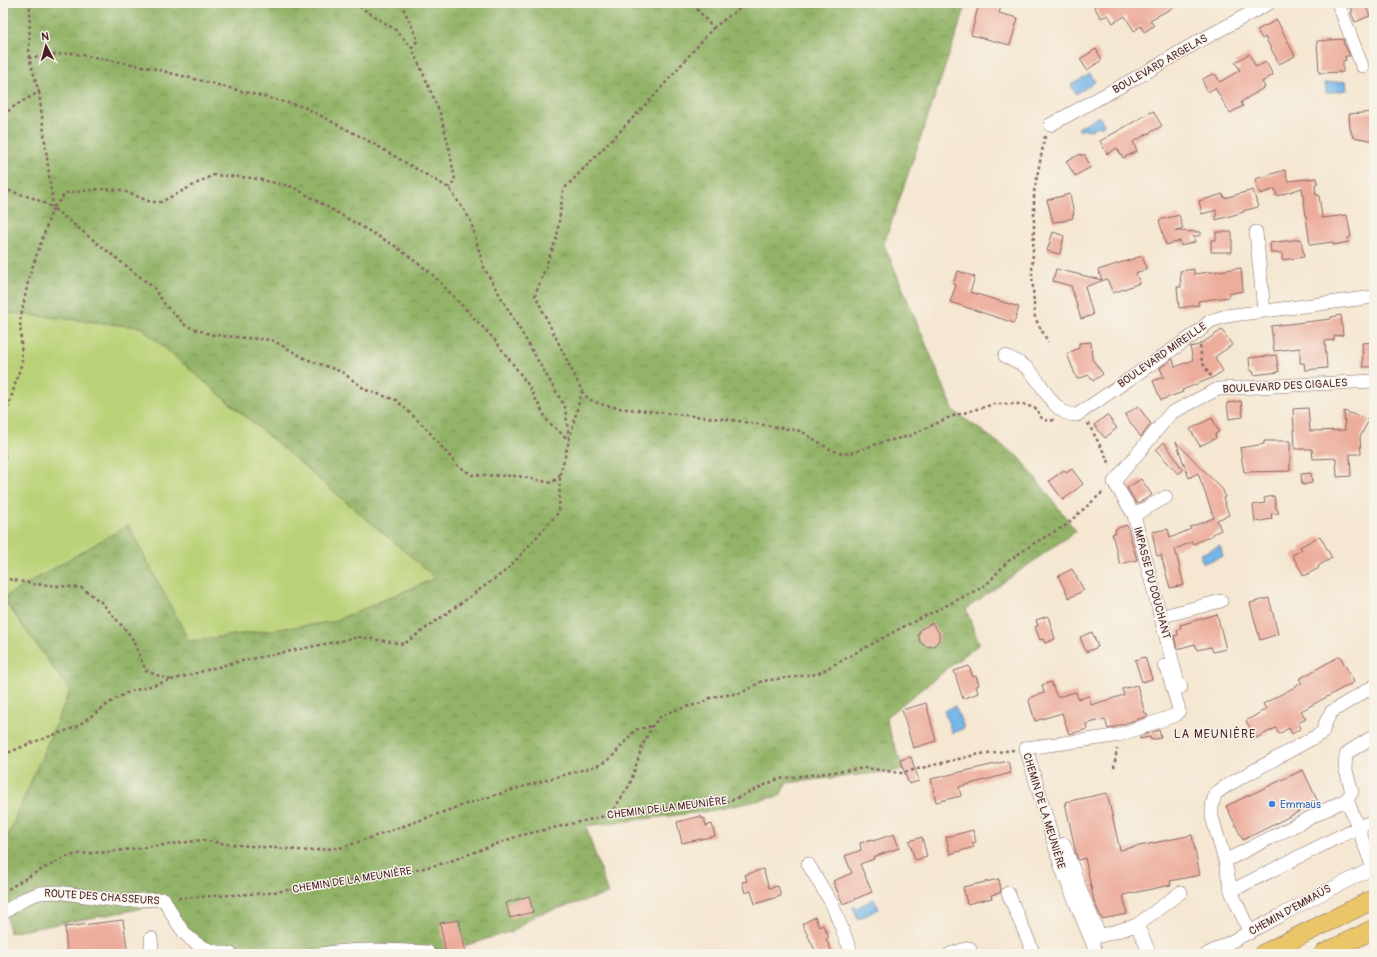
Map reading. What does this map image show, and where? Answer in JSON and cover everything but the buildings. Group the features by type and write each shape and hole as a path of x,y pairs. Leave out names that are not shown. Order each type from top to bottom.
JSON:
{"highway":[{"path":"1263,954 1374,898"},
{"path":"1323,954 1374,928"}],"street":[{"name":"BOULEVARD ARGELAS","path":"1050,125 1150,70 1185,48 1269,3"},
{"path":"1338,3 1362,66"},
{"path":"1256,232 1264,311"},
{"name":"BOULEVARD MIREILLE","path":"1067,414 1077,415 1082,412 1198,332 1210,322 1226,316 1374,298"},
{"path":"1005,356 1020,363 1030,370 1052,400 1067,414"},
{"name":"BOULEVARD DES CIGALES","path":"1114,482 1171,413 1218,389 1374,381"},
{"name":"IMPASSE DU COUCHANT","path":"1114,482 1134,515 1178,683 1181,687"},
{"path":"1134,515 1166,498"},
{"path":"1160,617 1222,601"},
{"path":"1026,748 1119,735 1176,715 1178,706 1168,672 1164,666"},
{"path":"1250,933 1231,891 1225,861 1212,817 1212,806 1215,794 1226,786 1322,733 1331,712 1374,686"},
{"path":"1225,861 1347,799 1352,792 1345,767 1346,755 1374,736"},
{"name":"CHEMIN DE LA MEUNIÈRE","path":"1026,748 1061,867 1097,954"},
{"path":"1347,799 1374,868"},
{"path":"1231,891 1358,827 1374,821"},
{"path":"1064,844 1082,894 1100,936 1137,925 1181,892"},
{"path":"808,864 832,904 852,954"},
{"name":"CHEMIN D'EMMAÜS","path":"1207,954 1250,933 1337,885 1374,868"},
{"name":"ROUTE DES CHASSEURS","path":"3,913 26,898 40,893 57,892 121,900 164,899 175,920 187,937 201,948 217,953 231,954"},
{"path":"1008,893 1034,954"},
{"path":"1137,925 1150,954"},
{"path":"151,938 152,954"},
{"path":"950,954 970,948 972,954"},
{"path":"323,954 358,950 428,952"}],"path":[{"path":"30,3 29,58 39,92 53,208"},
{"path":"354,3 396,30 412,48 440,113 448,140 454,180 449,188"},
{"path":"401,3 418,40 412,48"},
{"path":"692,3 714,28"},
{"path":"743,3 740,8 714,28 654,96 563,190 557,237 535,295 584,396 599,404 618,408 732,420 801,431 831,450 843,454 855,452 879,443 909,436 950,417 994,404 1022,404 1038,409 1038,414 1041,418 1046,420 1052,420 1067,414"},
{"path":"29,58 71,53 139,65 304,107 365,139 449,188 470,219 484,268 565,407 569,440"},
{"path":"3,116 16,105 39,92"},
{"path":"1048,342 1034,318 1032,273 1034,192 1046,130 1050,125"},
{"path":"3,424 11,402 22,362 20,321 29,277 53,208 66,193 99,189 121,190 151,202 161,202 213,175 253,178 293,187 394,246 430,273 494,339 527,383 548,422 569,440"},
{"path":"3,189 36,199 53,208 154,288 165,305 186,326 213,335 272,340 306,358 342,372 366,390 396,400 425,427 457,465 472,475 518,476 552,484 560,475"},
{"path":"1198,332 1202,362 1218,389"},
{"path":"3,755 76,727 115,699 129,692 232,663 359,637 404,644 507,570 559,512 560,475 582,391"},
{"path":"610,814 630,784 643,744 652,726 660,717 672,711 701,703 712,697 741,693 762,681 817,674 901,628 979,589 989,582 1008,562 1033,544 1066,525 1114,482 1113,469 1082,412"},
{"path":"3,431 3,463"},
{"path":"3,578 34,584 82,588 101,602 131,636 146,671 172,681"},
{"path":"3,892 66,856 77,854 108,852 204,840 248,846 309,851 344,847 466,804 600,765 612,757 635,730 652,726"},
{"path":"1114,768 1119,735"},
{"name":"CHEMIN DE LA MEUNIÈRE","path":"164,899 268,893 416,870 448,862 518,836 610,814 730,801 778,779 866,768 901,773 979,754 1026,748"}],"green space":[{"path":"3,3 967,3 884,244 954,411 1020,458 1076,531 966,609 979,644 886,717 891,736 904,770 786,783 780,796 710,811 586,826 608,894 536,915 513,931 467,945 417,954 199,954 199,951 161,905 9,933 3,868 3,847 70,691 3,598 128,525 189,641 332,622 436,578 140,327 3,312"},
{"path":"3,312 140,327 436,578 332,622 189,641 128,526 3,598"},
{"path":"3,599 70,691 3,847"}],"water":[{"path":"1090,74 1095,82 1076,94 1071,85"},
{"path":"1346,81 1347,90 1326,93 1325,83"},
{"path":"1099,116 1104,124 1103,126 1095,127 1092,130 1084,129 1080,131 1078,128"},
{"path":"1220,546 1223,556 1204,563 1201,559 1201,554"},
{"path":"955,706 964,728 952,733 944,711"},
{"path":"874,899 879,909 858,919 853,907 854,906 856,908"}],"place":[{"name":"Emmaüs","path":"1272,804"}],"district":[{"name":"LA MEUNIÈRE","path":"1215,734"}]}
